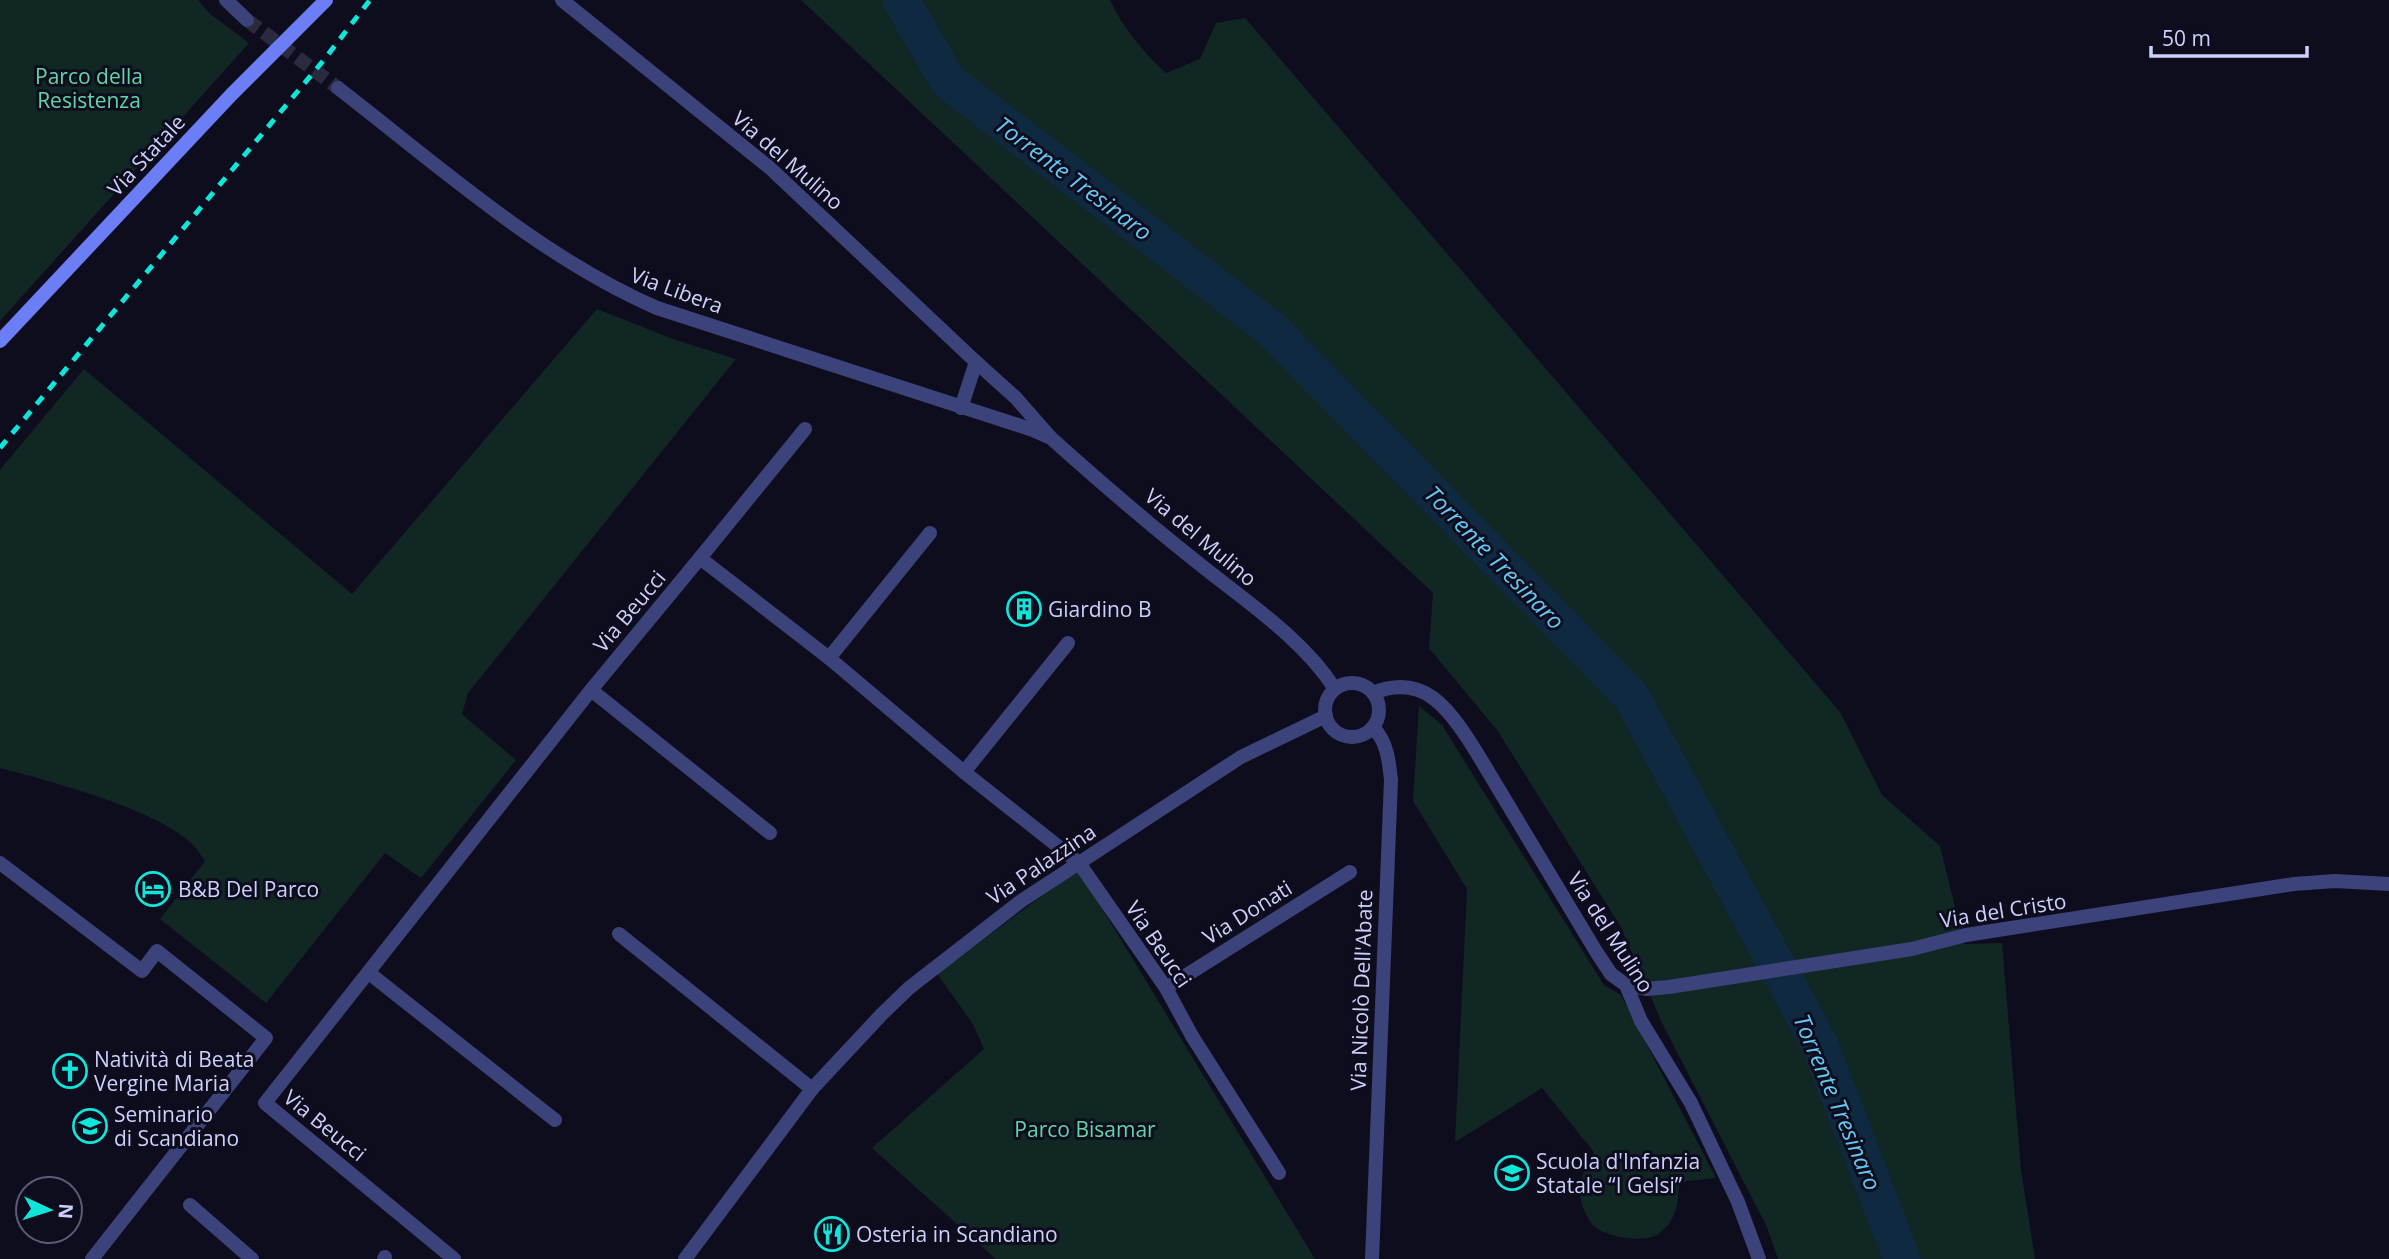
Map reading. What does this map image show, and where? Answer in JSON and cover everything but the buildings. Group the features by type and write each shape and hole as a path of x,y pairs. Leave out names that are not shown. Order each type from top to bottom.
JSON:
{"main road":[{"name":"Via Statale","path":"0,341 231,95 326,0"}],"street":[{"path":"226,0 247,20"},
{"name":"Via del Mulino","path":"562,0 770,168 1016,398 1051,438 1268,619 1320,668 1335,689"},
{"name":"Via Libera","path":"338,88 515,225 611,288 657,308 1051,438"},
{"path":"961,408 976,362"},
{"name":"Via Beucci","path":"454,1259 265,1103 591,690 805,429"},
{"path":"829,658 930,533"},
{"name":"Via Beucci","path":"700,558 829,658 964,772 1079,863 1166,988 1192,1036 1279,1173"},
{"path":"964,772 1068,643"},
{"path":"1359,684 1373,693 1378,713 1373,727 1358,736 1341,735 1328,724 1326,704 1335,689 1342,685 1359,684"},
{"name":"Via del Mulino","path":"1373,693 1387,687 1414,688 1433,698 1449,714 1478,756 1597,953 1611,974 1626,985 1641,1021 1715,1151 1759,1259"},
{"path":"591,690 770,833"},
{"name":"Via Palazzina","path":"687,1258 812,1088 909,989 1021,901 1079,863 1241,757 1326,716"},
{"name":"Via Nicolò Dell'Abate","path":"1372,1259 1391,780 1385,744 1373,727"},
{"path":"0,863 142,971 158,951 266,1038 92,1259"},
{"name":"Via Donati","path":"1166,988 1350,872"},
{"name":"Via del Cristo","path":"1626,985 1647,989 1669,987 1912,949 1966,935 2294,884 2355,881 2389,884"},
{"path":"619,934 812,1088"},
{"path":"369,973 555,1120"},
{"path":"190,1205 252,1259"}],"green space":[{"name":"Parco della Resistenza","path":"0,0 198,0 209,13 249,43 0,321"},
{"path":"801,0 1110,0 1134,39 1166,73 1200,59 1216,23 1245,18 1840,712 1882,795 1940,846 1964,944 2002,943 2021,1170 2035,1259 1778,1259 1767,1227 1662,1023 1621,927 1497,730 1429,648 1433,593"},
{"path":"597,309 673,339 736,359 468,693 462,714 516,760 421,878 385,853 266,1003 160,919 205,861 192,844 176,831 129,808 0,768 0,470 84,369 352,594"},
{"path":"1419,706 1442,725 1604,985 1621,995 1716,1178 1679,1182 1674,1214 1669,1224 1657,1235 1622,1237 1604,1232 1591,1223 1582,1206 1580,1187 1594,1152 1542,1088 1455,1142 1467,889 1413,801"},
{"name":"Parco Bisamar","path":"1078,869 1315,1259 996,1259 872,1148 984,1049 973,1024 937,974"}],"waterway":[{"name":"Torrente Tresinaro","path":"901,0 948,81 1270,328 1631,696 1820,1045 1902,1259"}],"tunnel":[{"path":"247,20 338,88"}],"railway":[{"path":"0,448 323,61 370,0"}],"place":[{"name":"Giardino B","path":"1024,609"},
{"name":"B&B Del Parco","path":"153,889"},
{"name":"Natività di Beata Vergine Maria","path":"70,1071"},
{"name":"Seminario di Scandiano","path":"90,1126"},
{"name":"Scuola d'Infanzia Statale “I Gelsi”","path":"1512,1173"},
{"name":"Osteria in Scandiano","path":"832,1234"}]}
